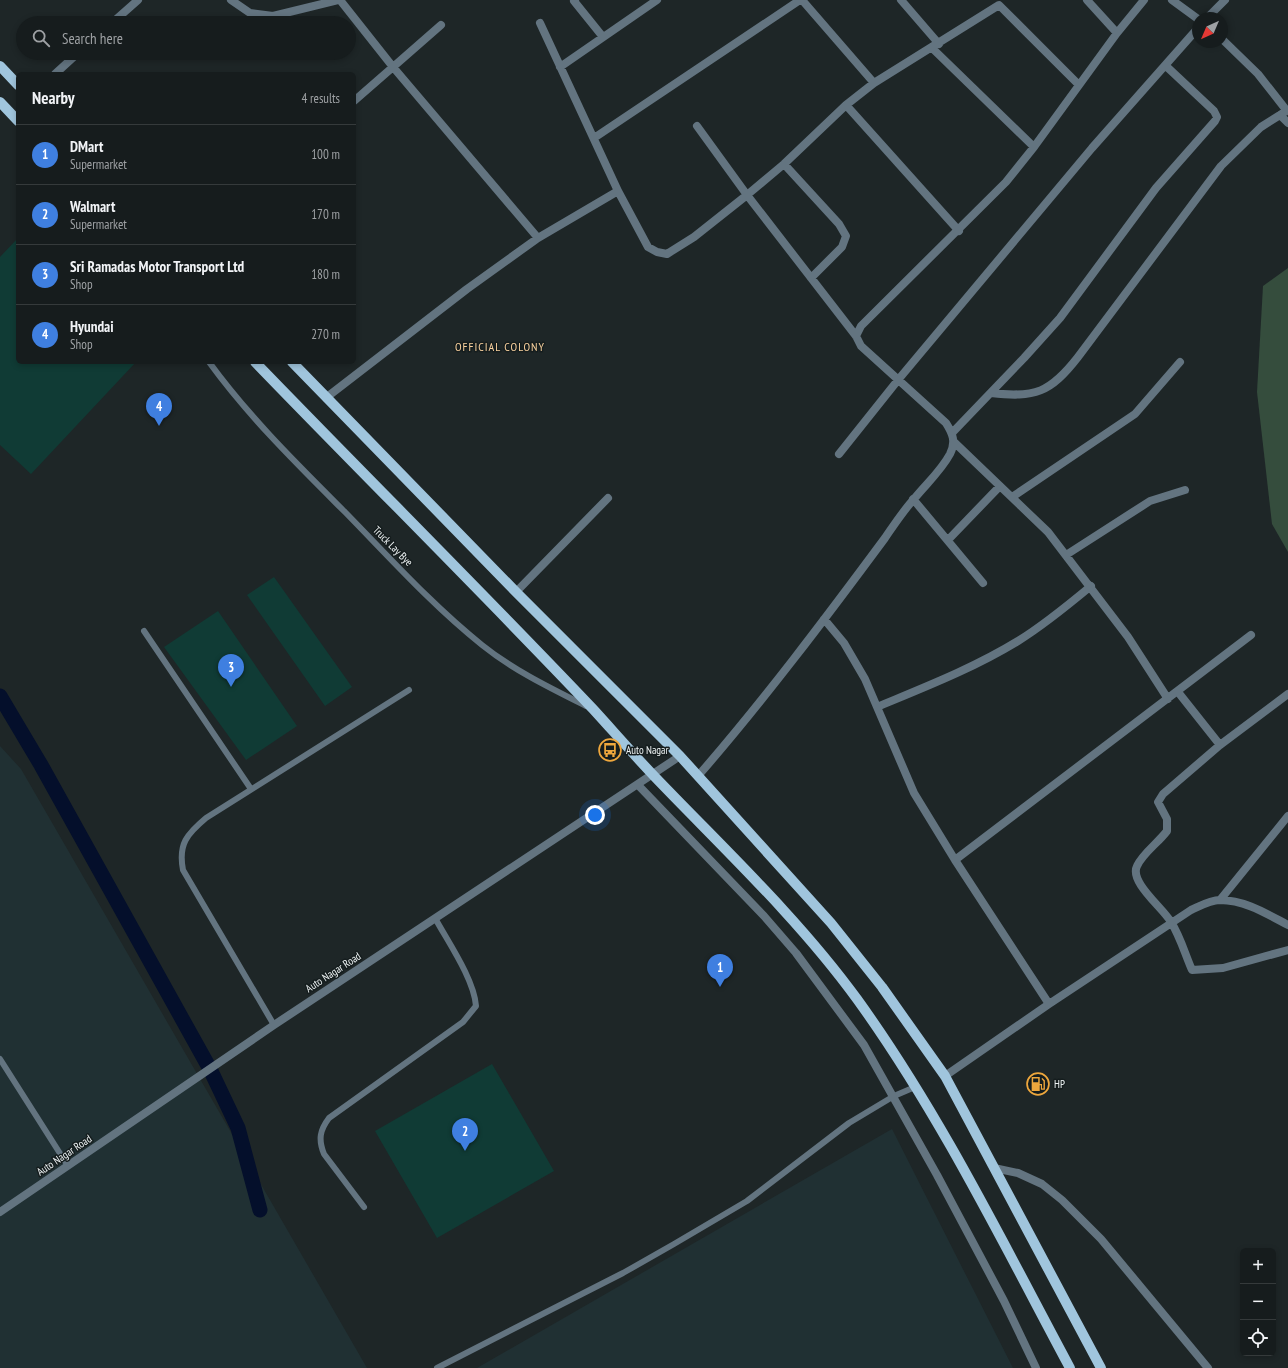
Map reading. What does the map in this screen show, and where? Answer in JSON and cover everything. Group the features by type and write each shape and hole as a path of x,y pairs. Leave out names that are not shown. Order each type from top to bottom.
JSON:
{"main road":[{"path":"0,66 16,82"},
{"path":"0,102 16,118"},
{"path":"257,364 593,709 652,774 716,838 797,925 857,999 915,1087 966,1176 1070,1368"},
{"path":"294,364 516,592 680,756 836,929 882,987 945,1076 1101,1368"}],"street":[{"path":"120,16 138,0"},
{"path":"231,0 250,13 273,16 339,0 352,16"},
{"path":"575,0 574,1 603,37"},
{"path":"560,67 657,0"},
{"path":"594,138 801,0 874,82"},
{"path":"900,0 936,46 1034,147"},
{"path":"1087,0 1117,33"},
{"path":"856,336 862,326 959,231 1006,182 1034,147 1078,84 1144,0"},
{"path":"1172,0 1192,15"},
{"path":"1213,12 1225,0"},
{"path":"540,23 618,191 648,247 657,252 667,254 682,245 748,195 784,164 846,105 874,82 936,46 997,2 1078,84"},
{"path":"356,21 538,238"},
{"path":"356,99 441,25"},
{"path":"839,454 898,380 1092,148 1192,35"},
{"path":"991,393 1016,396 1028,394 1052,385 1060,379 1083,351 1221,166 1261,126 1288,110 1258,74 1228,45"},
{"path":"57,72 70,60"},
{"path":"952,433 1060,318 1156,188 1217,117 1214,112 1166,66"},
{"path":"846,105 959,231"},
{"path":"1280,115 1288,123"},
{"path":"697,126 856,336 861,346 946,423 952,433 954,442 950,454 943,464 913,499 824,619 736,732 698,776"},
{"path":"784,164 838,224 846,236 842,247 811,278"},
{"path":"327,397 466,289 538,238 618,191"},
{"path":"1012,497 1135,414 1180,362"},
{"path":"954,442 1048,532 1091,586 1128,637 1168,699"},
{"path":"948,540 1000,486"},
{"path":"1066,555 1096,533 1150,501 1185,490"},
{"path":"516,592 608,498"},
{"path":"913,499 983,583"},
{"path":"877,707 931,684 999,652 1047,622 1091,586"},
{"path":"824,619 834,629 855,661 877,707 914,793 955,860 1049,1004"},
{"path":"955,860 1178,692 1251,635"},
{"path":"1178,692 1220,745"},
{"path":"1288,694 1220,745 1172,784 1160,797 1158,802 1167,819 1167,831 1137,867 1135,874 1140,884 1171,921 1192,970 1223,968 1288,950"},
{"name":"Auto Nagar Road","path":"0,1212 274,1025 680,756"},
{"path":"638,785 764,916 796,953 864,1045 894,1096 1004,1300 1036,1368"},
{"path":"1220,900 1288,816"},
{"path":"945,1076 1171,921 1208,902 1220,900 1240,904 1259,910 1288,925"},
{"path":"994,1168 1018,1174 1042,1184 1062,1200 1101,1240 1208,1368"}],"lane":[{"name":"Truck Lay Bye","path":"209,364 230,392 260,427 446,614 482,645 533,679 593,709"},
{"path":"144,631 251,789"},
{"path":"274,1025 183,870 180,859 182,844 190,831 206,818 409,690"},
{"path":"364,1207 324,1154 320,1144 320,1135 323,1126 329,1118 463,1022 476,1006 475,995 471,983 435,918"},
{"path":"0,1059 68,1166"},
{"path":"437,1368 622,1273 718,1219 747,1201 849,1123 894,1096 915,1087"}],"shaded area":[{"path":"0,746 21,769 367,1368 0,1368"},
{"path":"892,1129 1013,1368 477,1368"}],"green space":[{"path":"1288,268 1288,552 1272,524 1257,392 1263,286"}],"building":[{"path":"16,240 16,364 134,364 31,474 0,445 0,257"},
{"path":"274,577 352,687 325,706 247,595"},
{"path":"218,611 297,726 246,760 164,647"},
{"path":"492,1064 554,1171 437,1238 375,1131"}],"waterway":[{"path":"0,696 41,765 210,1069 238,1128 260,1210"}],"place":[{"name":"Hyundai","path":"159,426"},
{"name":"Sri Ramadas Motor Transport Ltd","path":"231,687"},
{"name":"Auto Nagar","path":"610,750"},
{"name":"DMart","path":"720,987"},
{"name":"HP","path":"1038,1084"},
{"name":"Walmart","path":"465,1151"}],"district":[{"name":"OFFICIAL COLONY","path":"500,346"}]}
